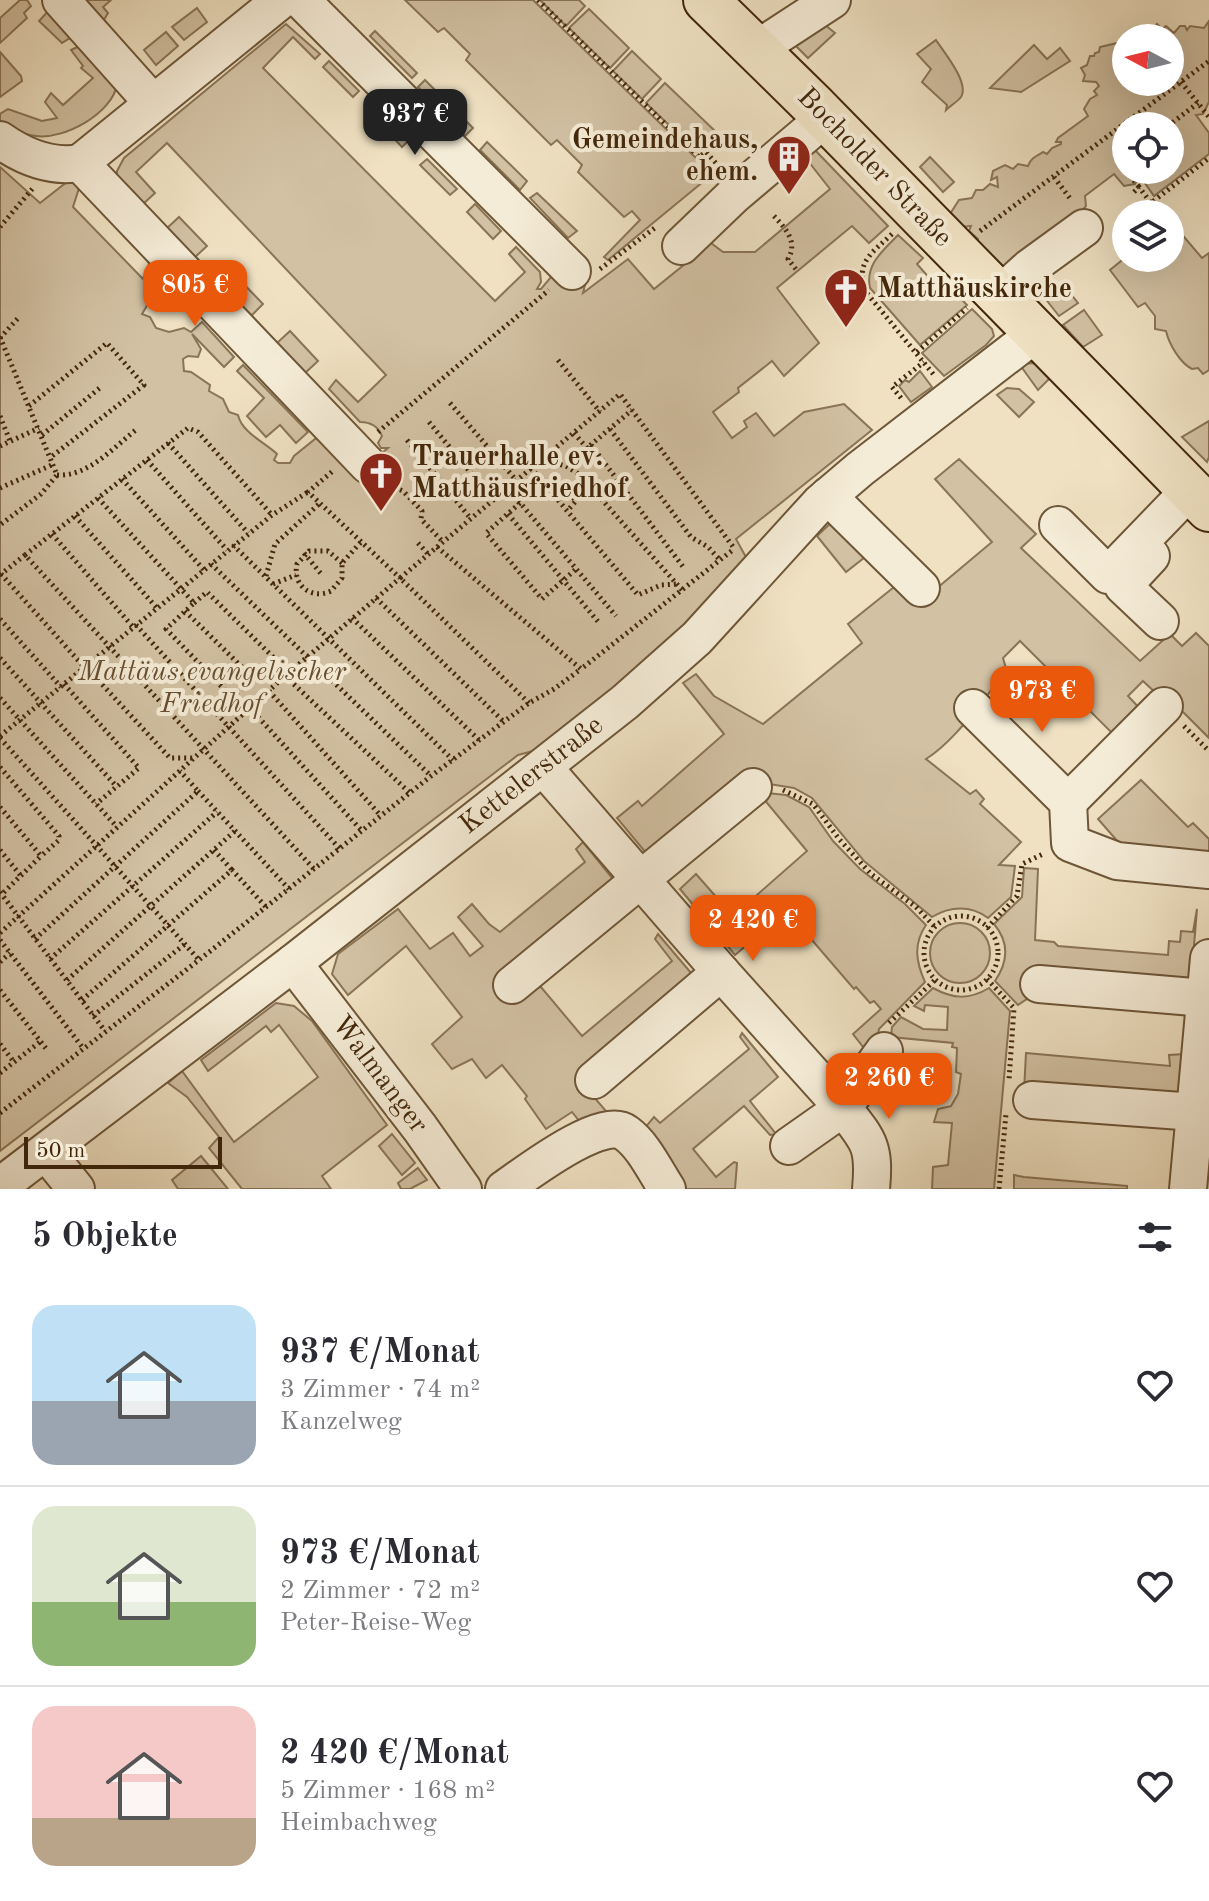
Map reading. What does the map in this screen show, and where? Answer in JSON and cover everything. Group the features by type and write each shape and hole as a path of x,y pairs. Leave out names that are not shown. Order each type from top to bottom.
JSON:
{"main road":[{"name":"Bocholder Straße","path":"706,0 914,211 980,288 1035,334 1200,500"}],"street":[{"path":"61,0 152,102"},
{"path":"70,164 281,0"},
{"path":"301,0 572,271"},
{"path":"757,49 832,0"},
{"path":"681,246 733,196 825,118"},
{"path":"0,140 29,157 70,164 361,458"},
{"path":"980,288 1029,268 1084,228"},
{"name":"Kettelerstraße","path":"0,1186 544,768 667,667 771,554 836,490 1035,334"},
{"path":"836,490 925,582"},
{"path":"1058,525 1108,575 1200,500"},
{"path":"1160,621 1123,586 1200,500"},
{"path":"1068,802 1164,706"},
{"path":"973,708 1068,802 1070,843 1117,861 1209,870"},
{"path":"544,768 859,1128 873,1154 871,1189"},
{"path":"512,985 753,787"},
{"path":"1188,1189 1209,958"},
{"name":"Walmanger","path":"293,963 463,1189"},
{"path":"594,1080 721,972"},
{"path":"1039,984 1205,998"},
{"path":"789,1146 843,1108 884,1051"},
{"path":"1032,1100 1195,1112"},
{"path":"504,1189 571,1145 602,1130 614,1128 627,1133 636,1143 667,1189"},
{"path":"46,1152 76,1189"}],"path":[{"path":"538,0 699,157 706,152 725,173"},
{"path":"1184,80 1209,61"},
{"path":"1184,86 1209,117"},
{"path":"917,352 980,288 983,249 974,241 975,235 1162,96"},
{"path":"1184,114 1198,103"},
{"path":"1184,177 1209,158"},
{"path":"0,227 29,192 70,164"},
{"path":"1133,184 1151,203 1175,184"},
{"path":"914,211 868,258 861,277 865,291 952,397"},
{"path":"774,216 790,236 793,247 788,259 798,272"},
{"path":"199,960 0,737 248,533 361,458 572,271"},
{"path":"20,316 0,337 57,475"},
{"path":"0,488 53,460 144,385 107,343 29,406"},
{"path":"558,360 600,412"},
{"path":"42,435 101,387"},
{"path":"0,933 306,657 620,394 734,548"},
{"path":"450,403 516,480"},
{"path":"574,433 587,448 632,410"},
{"path":"0,416 10,441"},
{"path":"429,422 493,500"},
{"path":"0,446 39,428"},
{"path":"195,758 170,758 0,574 188,428 198,432 272,515"},
{"path":"57,475 67,476 83,470 137,429"},
{"path":"610,429 691,537 708,547 720,560"},
{"path":"407,440 471,519"},
{"path":"168,443 248,533"},
{"path":"591,445 684,568"},
{"path":"361,458 392,488 403,491 422,511 421,519 443,542"},
{"path":"147,460 227,550"},
{"path":"542,460 566,466 580,475 683,591"},
{"path":"531,468 638,595 661,585 677,584"},
{"path":"0,525 41,494 57,475"},
{"path":"122,479 204,570"},
{"path":"543,482 558,483 576,501 567,511"},
{"path":"504,490 520,503 616,616"},
{"path":"308,492 529,703"},
{"path":"98,498 194,603"},
{"path":"520,503 486,533 532,588 542,599 576,569"},
{"path":"266,577 275,544 319,504"},
{"path":"508,514 600,624"},
{"path":"75,516 157,608"},
{"path":"52,534 340,849"},
{"path":"342,563 361,542"},
{"path":"418,543 428,554"},
{"path":"233,545 453,760"},
{"path":"437,547 581,669"},
{"path":"0,1113 431,776 503,721 581,669 734,548 771,554"},
{"path":"322,549 334,554 342,563 342,578 335,588 325,594 314,594 303,589 296,575 297,564 304,553 322,549"},
{"path":"304,553 322,575"},
{"path":"25,555 314,869"},
{"path":"211,564 431,776"},
{"path":"273,584 296,575"},
{"path":"232,697 275,659 207,592 166,629 232,697 248,710 362,831"},
{"path":"376,598 503,721"},
{"path":"185,611 253,678"},
{"path":"352,618 479,740"},
{"path":"0,619 139,768 96,804"},
{"path":"0,658 117,787"},
{"path":"285,676 410,793"},
{"path":"269,691 381,816"},
{"path":"0,698 117,827"},
{"path":"0,767 59,836 59,840 1,893 105,1031"},
{"path":"180,771 289,889"},
{"path":"753,787 788,791 813,804 871,874 916,907 934,926"},
{"path":"35,939 198,791"},
{"path":"0,807 41,856"},
{"path":"50,959 217,812"},
{"path":"67,980 235,831"},
{"path":"987,928 1017,896 1022,864 1070,843"},
{"path":"214,849 266,907"},
{"path":"0,850 21,876"},
{"path":"82,1000 232,870"},
{"path":"961,916 974,919 987,928 994,938 997,951 987,979 964,990 953,989 935,980 927,969 924,955 926,940 934,926 948,918 961,916"},
{"path":"0,940 83,1048"},
{"path":"93,1016 185,944"},
{"path":"0,962 10,953"},
{"path":"884,1051 886,1027 935,980"},
{"path":"0,990 48,1051"},
{"path":"0,1073 41,1041"},
{"path":"0,1044 14,1062"}],"green space":[{"path":"20,0 27,0 31,6 24,13 27,18 0,43 0,18"},
{"path":"76,0 111,0 103,7 108,13 102,23"},
{"path":"405,0 533,0 700,162 703,160 715,172 608,260 604,257 640,220 632,211 624,217 578,172 582,165 557,140 551,145 466,60 470,54 444,28 438,32"},
{"path":"540,0 579,0 585,6 566,26"},
{"path":"52,7 76,34 62,43 39,21"},
{"path":"197,8 207,22 184,40 172,27"},
{"path":"589,9 629,48 610,68 569,28"},
{"path":"1209,21 1209,102 1203,114 1196,115 1209,133 1209,154 1184,173 1184,112 1112,112 1112,176 1085,196 1086,206 1081,212 1059,224 1059,228 1002,271 976,243 978,239 969,231 971,226 961,227 950,214 959,200 972,198 976,190 983,190 990,184 998,187 997,177 991,180 993,171 1005,165 1013,169 1018,164 1028,166 1036,156 1043,152 1047,154 1061,144 1056,142 1058,138 1088,116 1084,109 1090,99 1097,95 1094,91 1099,86 1096,82 1083,81 1085,75 1081,68 1087,65 1090,56 1099,52 1100,47 1112,44 1112,96 1184,96 1184,26 1187,30 1190,26 1204,28"},
{"name":"Mattäus evangelischer Friedhof","path":"286,24 320,54 315,59 293,37 263,68 495,301 525,272 509,254 516,247 540,272 541,282 537,289 541,289 551,277 582,281 585,285 583,293 628,259 654,289 711,243 723,252 755,252 830,189 805,157 814,149 888,226 869,243 852,226 777,288 819,343 784,376 772,361 713,412 732,438 747,427 744,421 756,413 774,436 804,412 844,404 872,430 736,539 747,559 659,655 537,750 518,755 0,1151 0,167 40,203 72,178 81,182 73,207 143,279 150,261 166,277 160,298 151,299 142,314 150,317 156,328 169,332 184,328 191,332 202,322 234,357 224,367 192,334 201,349 198,357 183,359 184,371 191,372 210,385 209,391 223,399 229,412 238,415 249,432 277,454 274,460 278,463 290,463 320,435 353,476 388,448 381,448 378,443 382,436 376,427 360,422 329,389 336,380 358,402 386,375 167,143 136,172 155,193 142,205 117,177 124,158"},
{"path":"825,25 835,33 808,58 796,46"},
{"path":"375,31 417,73 412,78 370,36"},
{"path":"166,32 178,46 156,65 144,50"},
{"path":"936,40 954,67 963,91 961,97 946,110 947,105 922,82 931,69 917,54"},
{"path":"84,44 117,84 107,105 86,122 60,134 36,136 0,122 0,114 8,109 42,121 57,118 45,102 51,93 63,105 93,78 81,68 83,66 71,50"},
{"path":"1034,45 1047,59 1060,48 1070,61 1021,92 990,88"},
{"path":"632,51 661,79 642,99 613,71"},
{"path":"0,52 22,81 0,97"},
{"path":"329,61 359,91 353,97 323,67"},
{"path":"425,80 473,128 465,136 418,87"},
{"path":"665,83 716,132 696,151 646,103"},
{"path":"379,109 409,140 402,147 372,115"},
{"path":"487,142 527,181 520,190 480,150"},
{"path":"930,157 954,182 943,192 920,167"},
{"path":"427,159 457,189 450,195 420,165"},
{"path":"1146,184 1170,184 1154,196"},
{"path":"537,193 577,231 568,238 530,198"},
{"path":"475,204 501,231 493,239 467,212"},
{"path":"179,217 207,246 193,259 165,230"},
{"path":"898,235 923,258 917,264 931,280 938,275 967,305 920,345 870,288 873,265"},
{"path":"1184,237 1202,258 1209,253 1209,370 1203,374 1198,368 1192,369 1183,362 1172,347 1166,331 1155,329 1155,316 1145,303 1138,307 1110,270 1184,272"},
{"path":"234,274 263,304 250,317 220,286"},
{"path":"1040,274 1058,295 1066,288 1078,303 1059,316 1044,297 1038,301 1027,290"},
{"path":"972,309 992,329 994,336 944,376 922,353"},
{"path":"1084,310 1102,335 1083,347 1063,325"},
{"path":"290,331 318,361 304,374 276,344"},
{"path":"1038,364 1052,376 1038,390 1020,365"},
{"path":"243,365 308,432 296,443 280,425 266,437 247,416 264,398 237,371"},
{"path":"920,371 932,387 911,402 899,386 905,380 909,382"},
{"path":"1007,388 1019,389 1034,402 1019,417 997,395"},
{"path":"1209,421 1209,457 1207,462 1182,437"},
{"path":"959,459 1036,534 1021,548 1140,661 1170,634 1182,646 1196,633 1209,646 1209,738 1165,694 1160,697 1143,681 1128,696 1144,713 1116,737 1020,641 1003,658 1007,672 956,733 926,759 970,794 976,790 984,799 980,804 1021,842 999,865 1015,866 1011,897 988,918 960,908 932,917 864,861 812,798 794,788 763,783 651,859 617,818 638,801 642,806 724,734 683,683 696,674 714,696 763,724 862,643 848,624 899,583 918,604 992,542 935,479"},
{"path":"833,521 874,550 846,572 817,536"},
{"path":"1141,780 1188,827 1193,823 1209,839 1209,852 1119,843 1098,819"},
{"path":"758,792 786,795 809,807 833,841 860,869 905,904 926,925 917,953 925,982 879,1029 875,1051 840,1082 836,1079 867,1052 853,1034 881,1009 874,1001 870,1003 856,987 854,989 787,911 735,955 680,889 696,874 733,916 807,851"},
{"path":"583,842 613,879 594,893 597,898 516,988 541,987 582,1036 672,961 655,939 658,934 697,980 580,1081 606,1111 584,1127 572,1112 546,1129 525,1099 527,1096 502,1065 486,1078 472,1059 452,1069 432,1044 462,1017 406,946 348,995 332,974 338,954 398,909 430,949 453,933 470,956 483,946 458,917 472,904 500,932 585,862 576,849"},
{"path":"1024,868 1038,869 1035,940 1054,942 1058,946 1168,955 1169,941 1180,942 1181,931 1193,932 1197,909 1191,982 1030,997 1018,1005 995,981 1005,960 1005,945 994,924 1022,897"},
{"path":"960,923 971,925 981,932 988,942 988,964 981,974 971,981 960,983 949,981 939,974 932,964 930,953 932,942 939,932 949,925"},
{"path":"933,988 961,997 989,988 1010,1011 994,1189 932,1189 933,1167 948,1165 952,1123 934,1122 938,1109 951,1106 958,1094 961,1074 956,1072 957,1048 952,1047 953,1043 891,1037 892,1027 901,1017 923,1029 947,1030 948,1007 925,1005 924,1011 914,1006"},
{"path":"276,1003 294,1006 312,1021 387,1125 322,1176 331,1189 242,1189 209,1148 219,1137 187,1097 168,1083 182,1071 234,1142 318,1077 279,1025 271,1032 266,1026 208,1071 201,1060"},
{"path":"742,1033 778,1077 750,1101 776,1134 770,1135 744,1106 693,1149 716,1177 734,1162 737,1163 735,1189 682,1189 643,1130 654,1117 660,1123 749,1049 740,1037"},
{"path":"1026,1053 1170,1066 1169,1055 1185,1054 1181,1093 1024,1091"},
{"path":"392,1134 415,1163 402,1175 379,1146"},
{"path":"201,1156 228,1189 178,1189 172,1180"},
{"path":"418,1168 427,1180 410,1189 401,1189 398,1183"},
{"path":"1014,1175 1127,1186 1127,1189 1014,1189"}],"place":[{"name":"Gemeindehaus, ehem.","path":"789,196"},
{"name":"Matthäuskirche","path":"846,329"},
{"name":"Trauerhalle ev. Matthäusfriedhof","path":"381,513"}]}
